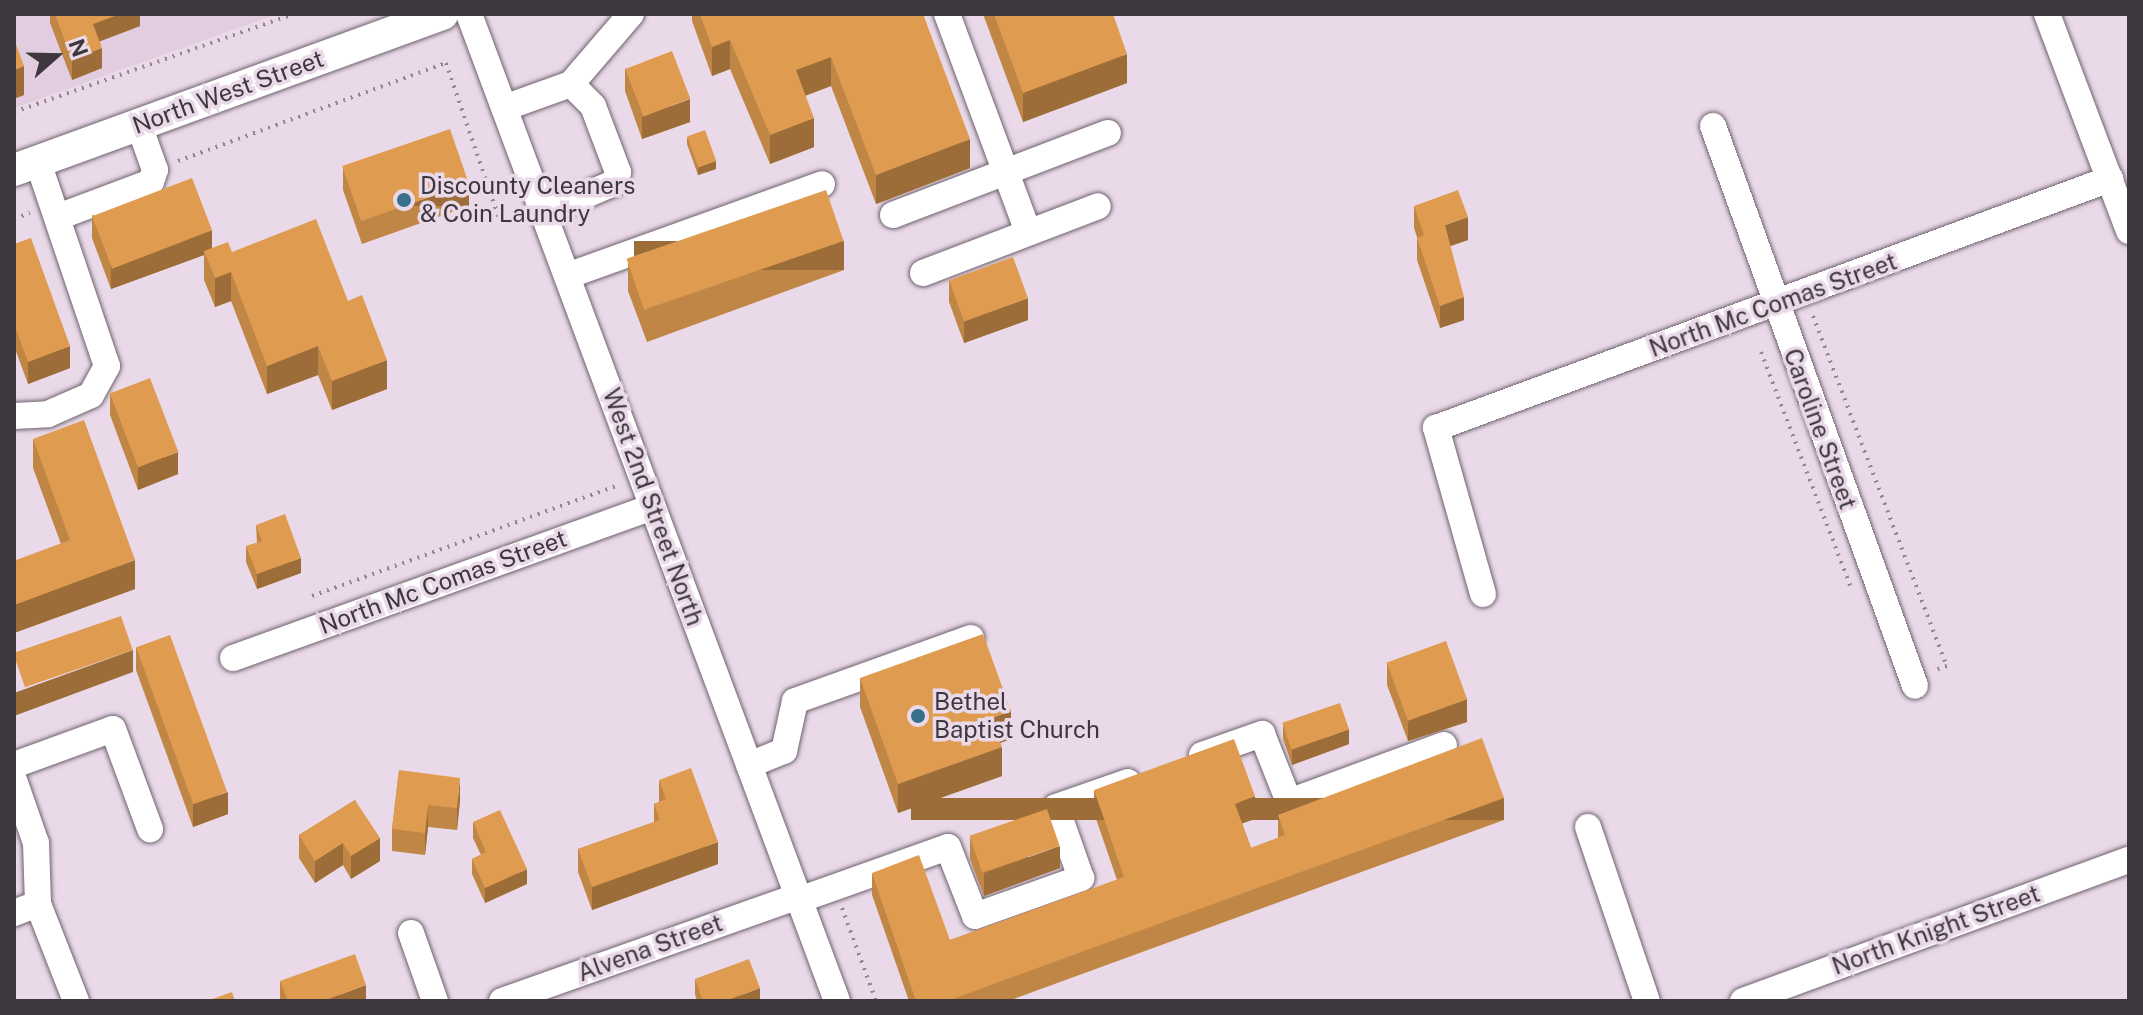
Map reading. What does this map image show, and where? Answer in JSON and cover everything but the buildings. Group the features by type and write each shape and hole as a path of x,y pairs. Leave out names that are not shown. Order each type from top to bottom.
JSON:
{"main road":[{"name":"North West Street","path":"26,166 442,14"}],"street":[{"name":"West 2nd Street North","path":"469,14 837,1001"},
{"path":"504,108 571,84 631,14"},
{"path":"947,14 1028,232"},
{"path":"2047,14 2129,231"},
{"path":"543,213 605,189 618,172 593,106 571,84"},
{"path":"56,211 151,182 155,170 139,125"},
{"name":"Caroline Street","path":"1713,126 1774,306 1915,686"},
{"path":"893,215 1108,133"},
{"path":"14,416 48,414 105,381 103,340 56,211 26,166"},
{"name":"North Mc Comas Street","path":"1483,594 1436,428 1774,306 2110,179"},
{"path":"567,276 822,184"},
{"path":"923,273 1098,206"},
{"name":"North Mc Comas Street","path":"233,658 653,507"},
{"path":"749,765 784,751 795,701 971,638"},
{"path":"14,765 113,729 150,829"},
{"path":"1029,817 1262,734 1289,802 1444,745"},
{"path":"14,780 36,843 26,908 76,1001"},
{"path":"948,847 975,916 1081,878 1056,807"},
{"path":"1588,827 1647,1001"},
{"name":"Alvena Street","path":"502,1001 975,837"},
{"name":"North Knight Street","path":"1743,1001 2129,860"},
{"path":"411,933 435,1001"}],"path":[{"path":"14,112 294,14"},
{"path":"155,170 446,63 499,219"},
{"path":"14,219 56,211"},
{"path":"312,596 619,487 614,475"},
{"path":"834,887 876,1001"}],"shaded area":[{"path":"14,14 277,14 14,108"}],"place":[{"name":"Discounty Cleaners & Coin Laundry","path":"404,200"},
{"name":"Bethel Baptist Church","path":"918,716"}]}
